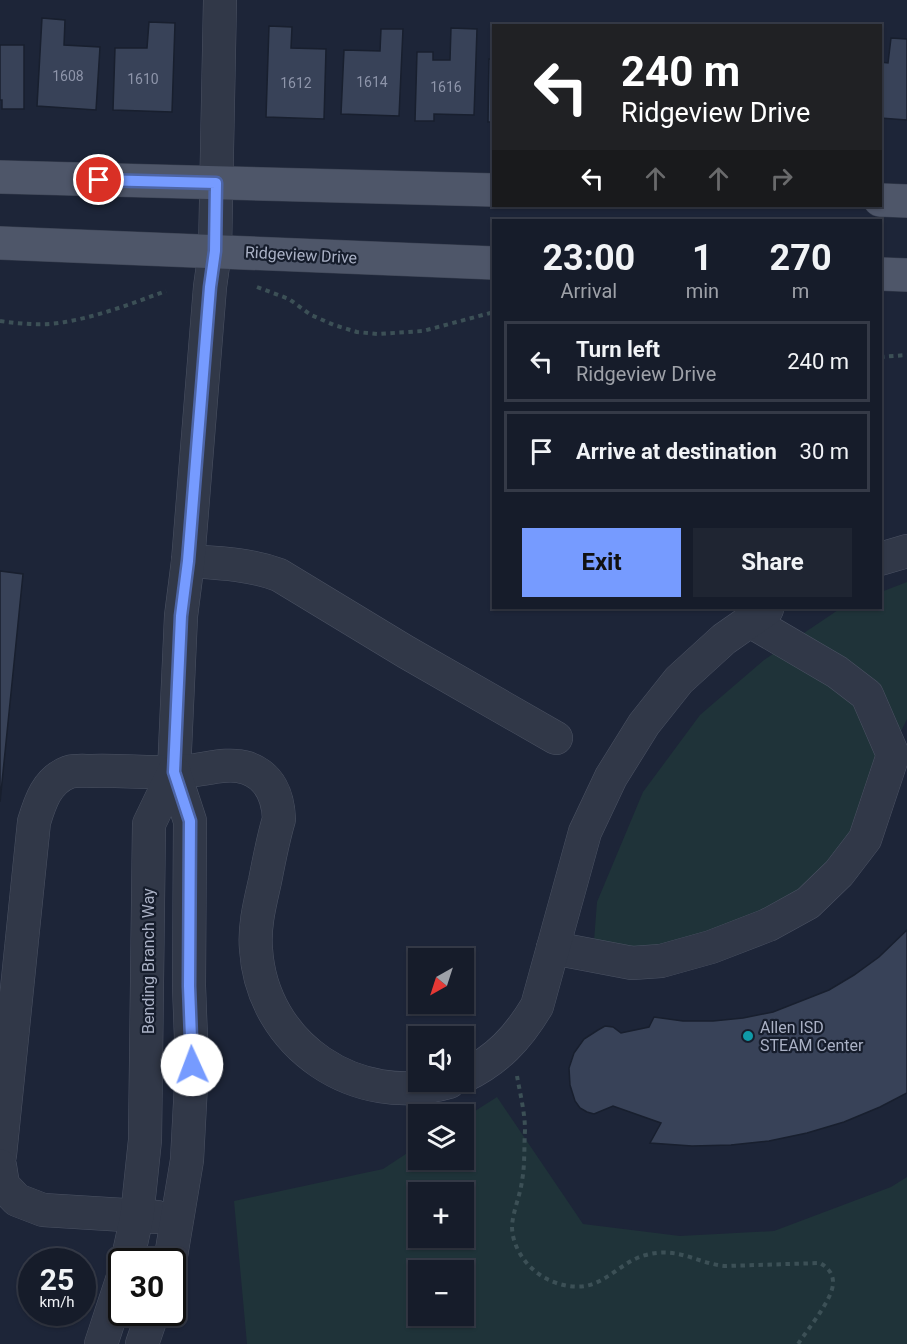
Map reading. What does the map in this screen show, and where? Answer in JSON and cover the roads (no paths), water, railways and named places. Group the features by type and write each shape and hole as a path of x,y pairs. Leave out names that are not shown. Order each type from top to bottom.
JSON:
{"main road":[{"path":"0,177 492,190"},
{"path":"882,200 907,201"},
{"name":"Ridgeview Drive","path":"0,243 492,263"},
{"path":"882,274 907,275"}],"street":[{"name":"Bending Branch Way","path":"172,1248 187,1160 192,1065 189,986 190,821 174,772 181,616 188,561 210,287 215,251 220,0"},
{"path":"882,558 907,550"},
{"path":"188,561 259,567 279,575 406,652 556,738"},
{"path":"474,1070 496,1057 512,1042 537,1006 553,948 585,832 611,777 644,724 679,680 724,639 760,614 867,695 893,755 865,839 839,873 808,903 768,925 711,947 661,961 632,963 553,948"},
{"path":"0,1155 34,822 42,798 53,782 70,771 174,772 231,765 247,768 261,776 272,788 278,802 279,819 256,922 256,948 259,972 276,1016 307,1053 326,1067 371,1085 408,1088"},
{"name":"Bending Branch Way","path":"131,1248 146,1140 149,824 174,772"},
{"path":"146,1140 188,1141"},
{"path":"0,1166 3,1185 17,1200 43,1210 177,1218"},
{"path":"101,1344 108,1323"},
{"path":"142,1344 148,1326"}],"place":[{"name":"Allen ISD STEAM Center","path":"748,1036"}]}
